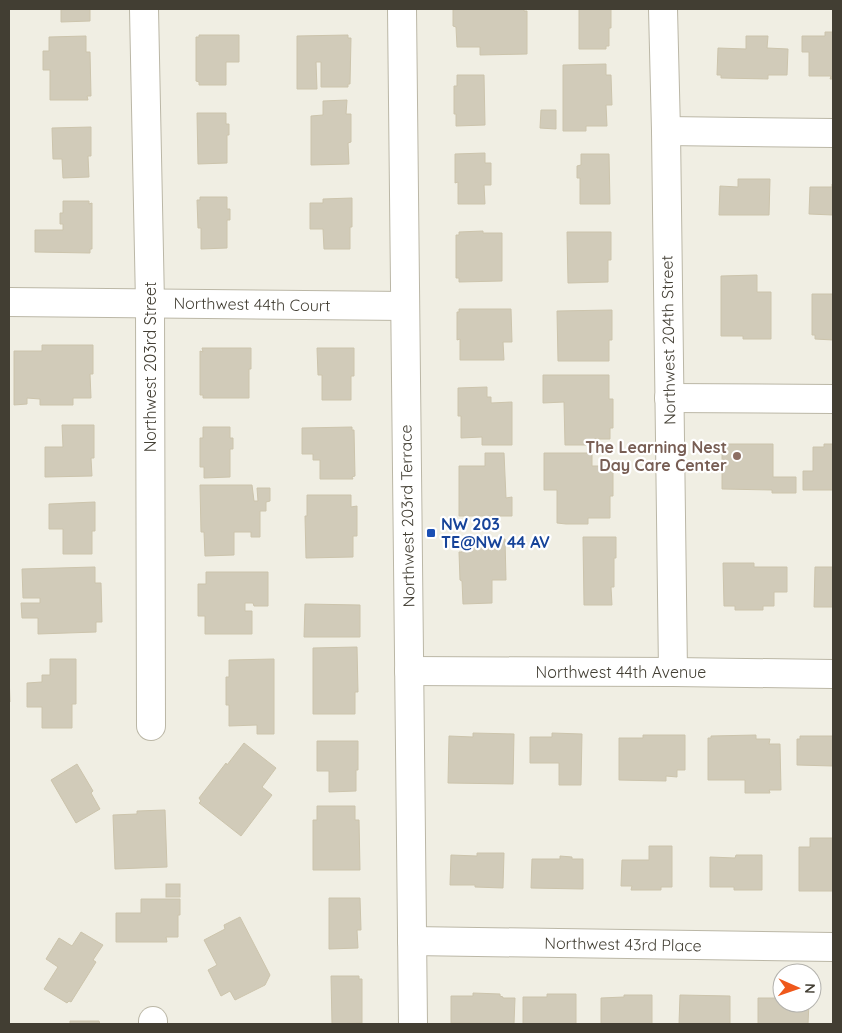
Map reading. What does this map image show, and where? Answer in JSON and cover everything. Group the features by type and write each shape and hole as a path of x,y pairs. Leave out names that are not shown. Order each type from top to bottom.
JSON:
{"street":[{"name":"Northwest 203rd Street","path":"144,9 150,303 151,726"},
{"name":"Northwest 203rd Terrace","path":"402,9 413,1024"},
{"name":"Northwest 204th Street","path":"663,9 673,672"},
{"path":"666,131 833,133"},
{"name":"Northwest 44th Court","path":"9,302 405,306"},
{"path":"669,398 833,399"},
{"name":"Northwest 44th Avenue","path":"409,671 833,674"},
{"name":"Northwest 43rd Place","path":"412,941 833,947"}],"building":[{"path":"61,9 90,9 90,21 61,22"},
{"path":"453,9 524,9 524,11 527,11 527,54 480,55 480,47 457,47 456,27 453,26"},
{"path":"579,9 611,9 609,46 606,46 606,49 579,49"},
{"path":"825,32 833,32 833,79 830,79 831,76 809,76 809,52 802,52 802,36 825,36"},
{"path":"199,35 239,35 239,62 226,62 226,85 199,85 199,82 196,81 196,37 199,37"},
{"path":"348,35 348,38 351,38 350,84 348,84 348,87 321,87 321,62 316,62 317,89 297,89 297,36"},
{"path":"86,36 86,52 90,52 91,96 87,96 88,100 50,100 50,70 43,70 43,51 49,51 49,37"},
{"path":"746,36 768,36 767,48 788,49 787,75 768,75 768,79 721,78 721,75 717,75 718,48 746,49"},
{"path":"606,64 606,75 611,75 612,105 606,105 607,126 586,126 586,131 563,131 563,65"},
{"path":"457,75 484,75 485,125 456,126 454,86 457,86"},
{"path":"347,100 346,114 351,114 351,142 348,143 349,164 311,165 311,116 323,115 323,101"},
{"path":"541,110 556,110 556,129 540,128"},
{"path":"197,113 226,113 226,124 229,124 227,163 198,164"},
{"path":"91,127 91,156 88,156 89,177 63,178 62,159 53,159 52,128"},
{"path":"485,153 485,163 491,163 491,185 484,185 485,204 458,204 458,182 455,183 455,154"},
{"path":"581,154 609,154 610,204 580,204 580,178 577,178 577,166 581,165"},
{"path":"738,179 770,179 769,215 719,215 720,186 738,187"},
{"path":"832,184 833,215 809,214 810,187 832,187"},
{"path":"200,197 227,197 227,209 230,209 230,220 227,220 227,248 201,249 201,228 198,228 197,200 200,200"},
{"path":"352,198 350,249 324,249 323,229 310,229 310,203 323,203 323,199"},
{"path":"63,201 89,201 89,204 92,203 92,249 90,249 90,253 35,252 35,230 63,230 63,224 60,224 60,213 63,213"},
{"path":"483,231 483,233 502,233 502,281 459,282 459,278 456,278 456,235 459,235 459,232"},
{"path":"567,232 611,232 611,260 608,260 608,282 568,283"},
{"path":"757,275 757,292 771,292 771,339 743,339 743,336 721,336 721,276"},
{"path":"812,294 833,294 833,340 815,339 815,335 812,335"},
{"path":"459,309 511,309 512,342 503,342 504,360 460,360 460,339 457,340 457,312 459,312"},
{"path":"612,310 612,340 609,340 609,361 558,361 557,311"},
{"path":"42,345 93,345 93,374 90,374 91,398 73,398 73,405 40,405 40,399 27,398 27,404 14,405 14,351 42,351"},
{"path":"202,348 251,348 249,398 203,398 203,395 200,395 200,351 203,352"},
{"path":"317,348 354,348 354,376 351,376 351,400 322,400 322,375 318,375"},
{"path":"543,375 609,375 609,399 613,399 613,428 610,428 610,439 586,439 586,445 565,445 564,402 543,403"},
{"path":"487,387 487,397 491,397 491,403 512,402 512,445 482,445 482,437 461,438 461,416 458,416 458,388"},
{"path":"62,425 94,425 94,458 91,458 92,476 45,477 45,447 63,447"},
{"path":"203,427 230,427 233,449 230,449 230,477 204,478 204,467 200,467 200,438 203,438"},
{"path":"352,427 352,430 354,430 355,476 352,477 353,479 320,479 320,460 313,460 313,454 302,454 302,428"},
{"path":"722,444 773,444 773,477 796,477 796,493 772,493 772,490 722,489"},
{"path":"824,444 833,444 833,490 803,490 803,471 813,471 813,447 824,447"},
{"path":"485,453 504,453 506,498 512,497 512,516 459,516 459,466 485,466"},
{"path":"544,453 592,453 592,466 610,466 610,469 613,469 613,496 610,496 610,518 588,518 588,524 557,523 557,490 544,490"},
{"path":"200,485 252,485 254,501 258,501 257,488 270,488 270,501 266,502 266,511 260,511 260,537 251,537 251,532 234,532 234,555 205,556 204,532 201,532"},
{"path":"307,495 351,495 351,507 357,506 357,536 353,536 353,557 306,558 305,516 307,516"},
{"path":"95,502 95,531 92,531 92,554 63,554 63,529 49,529 49,504"},
{"path":"583,537 616,537 614,587 611,587 612,605 584,605"},
{"path":"462,539 505,539 506,580 492,580 492,603 463,604 459,552 462,552"},
{"path":"723,563 754,563 754,567 787,567 787,592 774,592 774,606 763,606 763,610 735,610 735,606 724,606"},
{"path":"95,567 95,583 101,583 102,622 96,622 96,632 38,634 38,618 22,618 21,603 40,603 40,598 23,598 22,569"},
{"path":"815,567 833,567 833,607 814,607"},
{"path":"206,572 268,572 268,606 254,606 253,603 245,603 245,611 252,611 252,634 205,634 205,616 198,616 198,584 206,584"},
{"path":"305,604 360,605 360,637 304,637"},
{"path":"357,647 358,692 355,692 355,714 313,714 313,648"},
{"path":"50,659 76,659 76,704 72,704 72,728 42,728 42,707 27,707 27,683 42,682 42,675 50,675"},
{"path":"274,659 274,734 257,734 257,725 229,726 229,705 226,705 226,677 229,677 229,660"},
{"path":"473,733 514,734 513,784 448,783 449,736 473,737"},
{"path":"552,733 582,734 581,785 559,785 559,763 530,763 530,737 552,737"},
{"path":"643,735 685,735 685,770 677,770 677,777 666,776 666,781 619,780 619,738 643,738"},
{"path":"756,735 756,739 770,739 769,744 780,744 781,790 769,790 770,793 745,793 745,780 708,780 708,738 711,738 711,736"},
{"path":"800,736 833,736 833,766 797,765 797,739 800,739"},
{"path":"317,741 358,741 356,791 329,792 329,771 317,771"},
{"path":"244,743 276,768 262,787 272,795 241,836 199,803 201,801 199,798"},
{"path":"77,764 93,791 91,793 100,809 76,823 51,780"},
{"path":"317,806 355,806 355,820 359,820 360,870 313,870 313,820 317,820"},
{"path":"165,810 167,867 115,869 113,815 137,814 137,811"},
{"path":"810,838 833,838 833,891 799,891 799,847 810,847"},
{"path":"649,846 672,846 672,887 661,887 661,890 631,890 632,886 621,886 622,860 649,860"},
{"path":"477,853 504,853 503,888 450,885 451,855 477,856"},
{"path":"736,855 762,855 762,890 734,890 734,887 710,887 710,857 735,858"},
{"path":"560,856 583,859 583,889 531,888 532,859 560,859"},
{"path":"166,884 180,884 180,897 166,897"},
{"path":"329,898 360,898 361,930 357,930 358,948 329,949"},
{"path":"141,899 180,899 178,937 166,937 167,942 116,942 116,913 141,913"},
{"path":"240,917 270,975 265,985 235,1000 230,991 221,996 208,970 217,965 204,940 225,929 224,925"},
{"path":"81,932 103,945 93,960 96,962 71,1002 67,1003 44,989 58,967 46,959 59,938 72,946"},
{"path":"331,976 359,976 359,979 362,979 362,1023 332,1024"},
{"path":"473,993 500,994 503,998 515,998 514,1024 451,1023 451,996 473,996"},
{"path":"547,994 576,994 576,1024 523,1024 523,997 547,997"},
{"path":"624,995 652,995 652,1024 601,1024 601,998 624,997"},
{"path":"680,995 730,996 730,1024 679,1024"},
{"path":"758,998 772,998 772,1013 809,1013 808,1024 758,1024"},
{"path":"70,1021 99,1021 100,1024 70,1024"}],"place":[{"name":"The Learning Nest Day Care Center","path":"737,456"},
{"name":"NW 203 TE@NW 44 AV","path":"431,533"}]}
